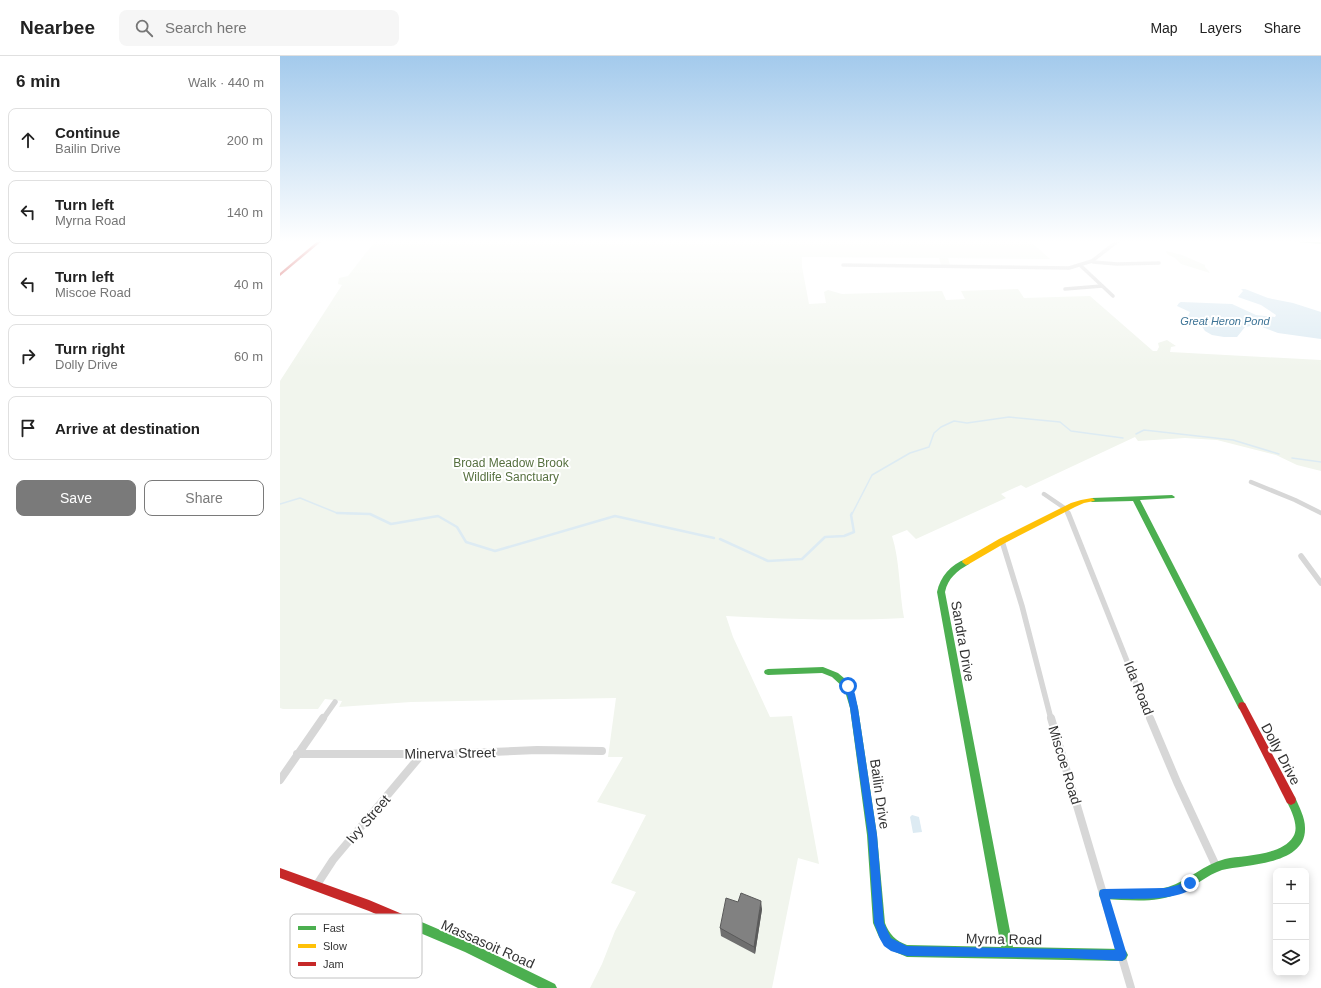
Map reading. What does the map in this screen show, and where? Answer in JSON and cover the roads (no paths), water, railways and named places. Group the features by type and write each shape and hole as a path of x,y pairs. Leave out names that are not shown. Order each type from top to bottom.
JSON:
{"street":[{"path":"1099,283 1113,296"},
{"path":"1065,289 1102,286"},
{"path":"1251,482 1295,500 1321,513"},
{"path":"1044,494 1066,509"},
{"name":"Sandra Drive","path":"1008,952 941,592 942,584 949,573 1002,541 1083,501 1093,499 1172,497"},
{"name":"Dolly Drive","path":"1104,894 1165,893 1180,889 1216,866 1255,859 1291,847 1296,842 1300,830 1299,816 1135,498"},
{"name":"Ida Road","path":"1066,509 1175,779 1216,866"},
{"name":"Miscoe Road","path":"1002,541 1022,606 1050,715 1131,988"},
{"path":"1301,556 1321,583"},
{"name":"Bailin Drive","path":"768,672 823,670 835,674 848,686 854,708 872,835 879,923 883,935 888,942"},
{"path":"280,780 335,702"},
{"name":"Minerva Street","path":"297,754 422,754 537,750 602,751"},
{"name":"Ivy Street","path":"316,886 344,847 422,754"},
{"name":"Massasoit Road","path":"280,873 385,914"},
{"name":"Massasoit Road","path":"422,929 469,948 551,988"},
{"name":"Myrna Road","path":"888,942 895,947 907,951 1122,955"}],"water":[{"name":"Great Heron Pond","path":"1241,289 1321,312 1321,339 1278,333 1257,325 1245,327 1237,337 1212,335 1205,331 1199,322 1188,316 1190,312 1177,306 1181,302 1232,304 1256,315 1275,317 1276,315 1261,305 1238,297 1243,291"},
{"path":"912,815 919,817 922,832 913,833 910,817"}],"waterway":[{"path":"852,514 872,475 910,453 929,447 934,433 941,427 954,421 967,423 1009,417 1060,422 1071,431 1123,438"},
{"path":"1136,434 1144,430 1233,440 1279,454"},
{"path":"1292,458 1321,462"},
{"path":"280,504 300,498 337,513"},
{"path":"337,513 370,514 391,524 438,516 457,527 466,542 495,551 615,516 714,538"},
{"path":"337,513 369,514"},
{"path":"720,539 768,561 802,559 825,537 844,536 854,532 851,515 852,513"}],"park label":[{"name":"Broad Meadow Brook Wildlife Sanctuary","path":"511,470"}]}
